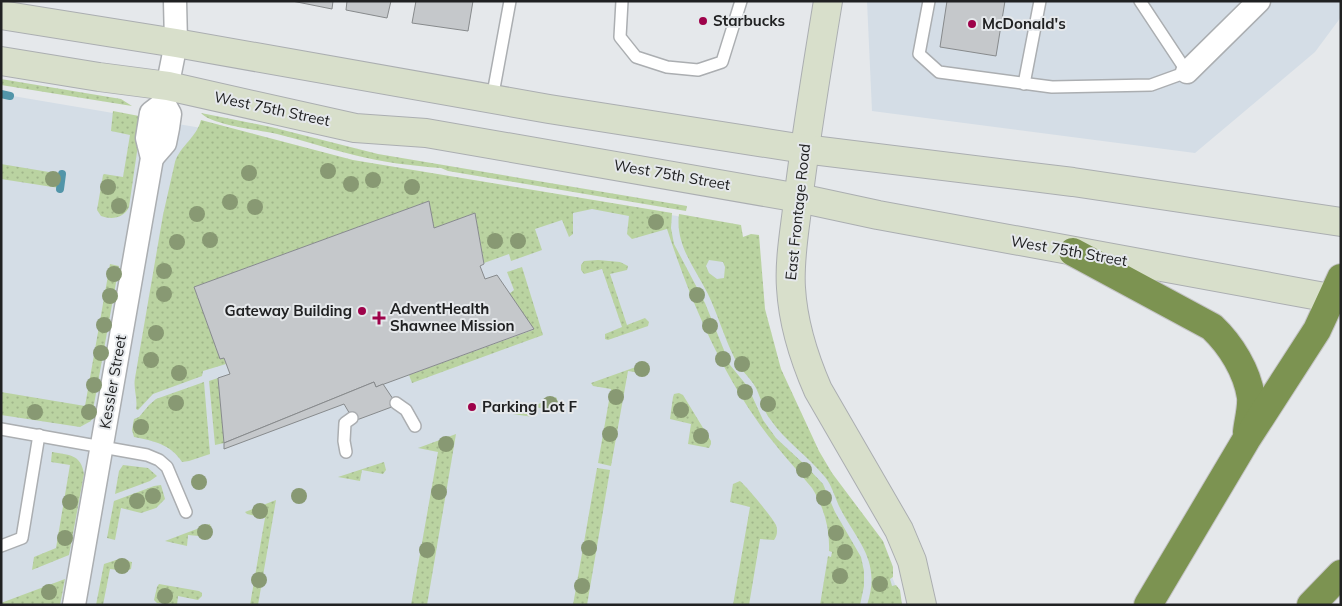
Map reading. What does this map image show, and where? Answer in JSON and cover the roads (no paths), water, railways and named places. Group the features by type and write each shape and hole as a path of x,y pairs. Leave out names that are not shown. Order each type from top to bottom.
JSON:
{"highway":[{"path":"1073,252 1212,327 1224,338 1245,373 1251,399 1246,440"},
{"path":"1148,605 1246,440 1317,330 1337,292"},
{"path":"1312,605 1341,574"}],"main road":[{"name":"East Frontage Road","path":"828,1 804,148 791,261 794,314 802,346 818,390 899,530 912,561 922,605"},
{"path":"1,14 176,43 492,100 804,148 1073,182 1341,222"},
{"name":"West 75th Street","path":"1,61 99,77 166,95 355,128 426,132 799,198 1073,252 1337,292"}],"street":[{"path":"166,95 176,43 175,1"},
{"path":"1187,72 1259,1"},
{"name":"Kessler Street","path":"74,605 152,158 165,142 168,128 170,114 166,95"}],"lane":[{"path":"492,100 510,1"},
{"path":"622,1 620,37 636,57 667,67 698,70 722,62 741,1"},
{"path":"929,1 920,54 939,72 1052,87 1151,85 1187,72 1140,1"},
{"path":"1024,84 1040,1"},
{"path":"396,403 406,410 415,426"},
{"path":"346,452 344,441 345,423 352,418"},
{"path":"1,429 147,455 159,460 167,467 186,512"},
{"path":"1,546 22,538 39,436"}],"waterway":[{"path":"1,94 10,96"},
{"path":"60,189 62,174"}],"place":[{"name":"Starbucks","path":"703,21"},
{"name":"McDonald's","path":"972,24"},
{"name":"Gateway Building","path":"362,311"},
{"name":"AdventHealth Shawnee Mission","path":"379,318"},
{"name":"Parking Lot F","path":"472,407"}]}
